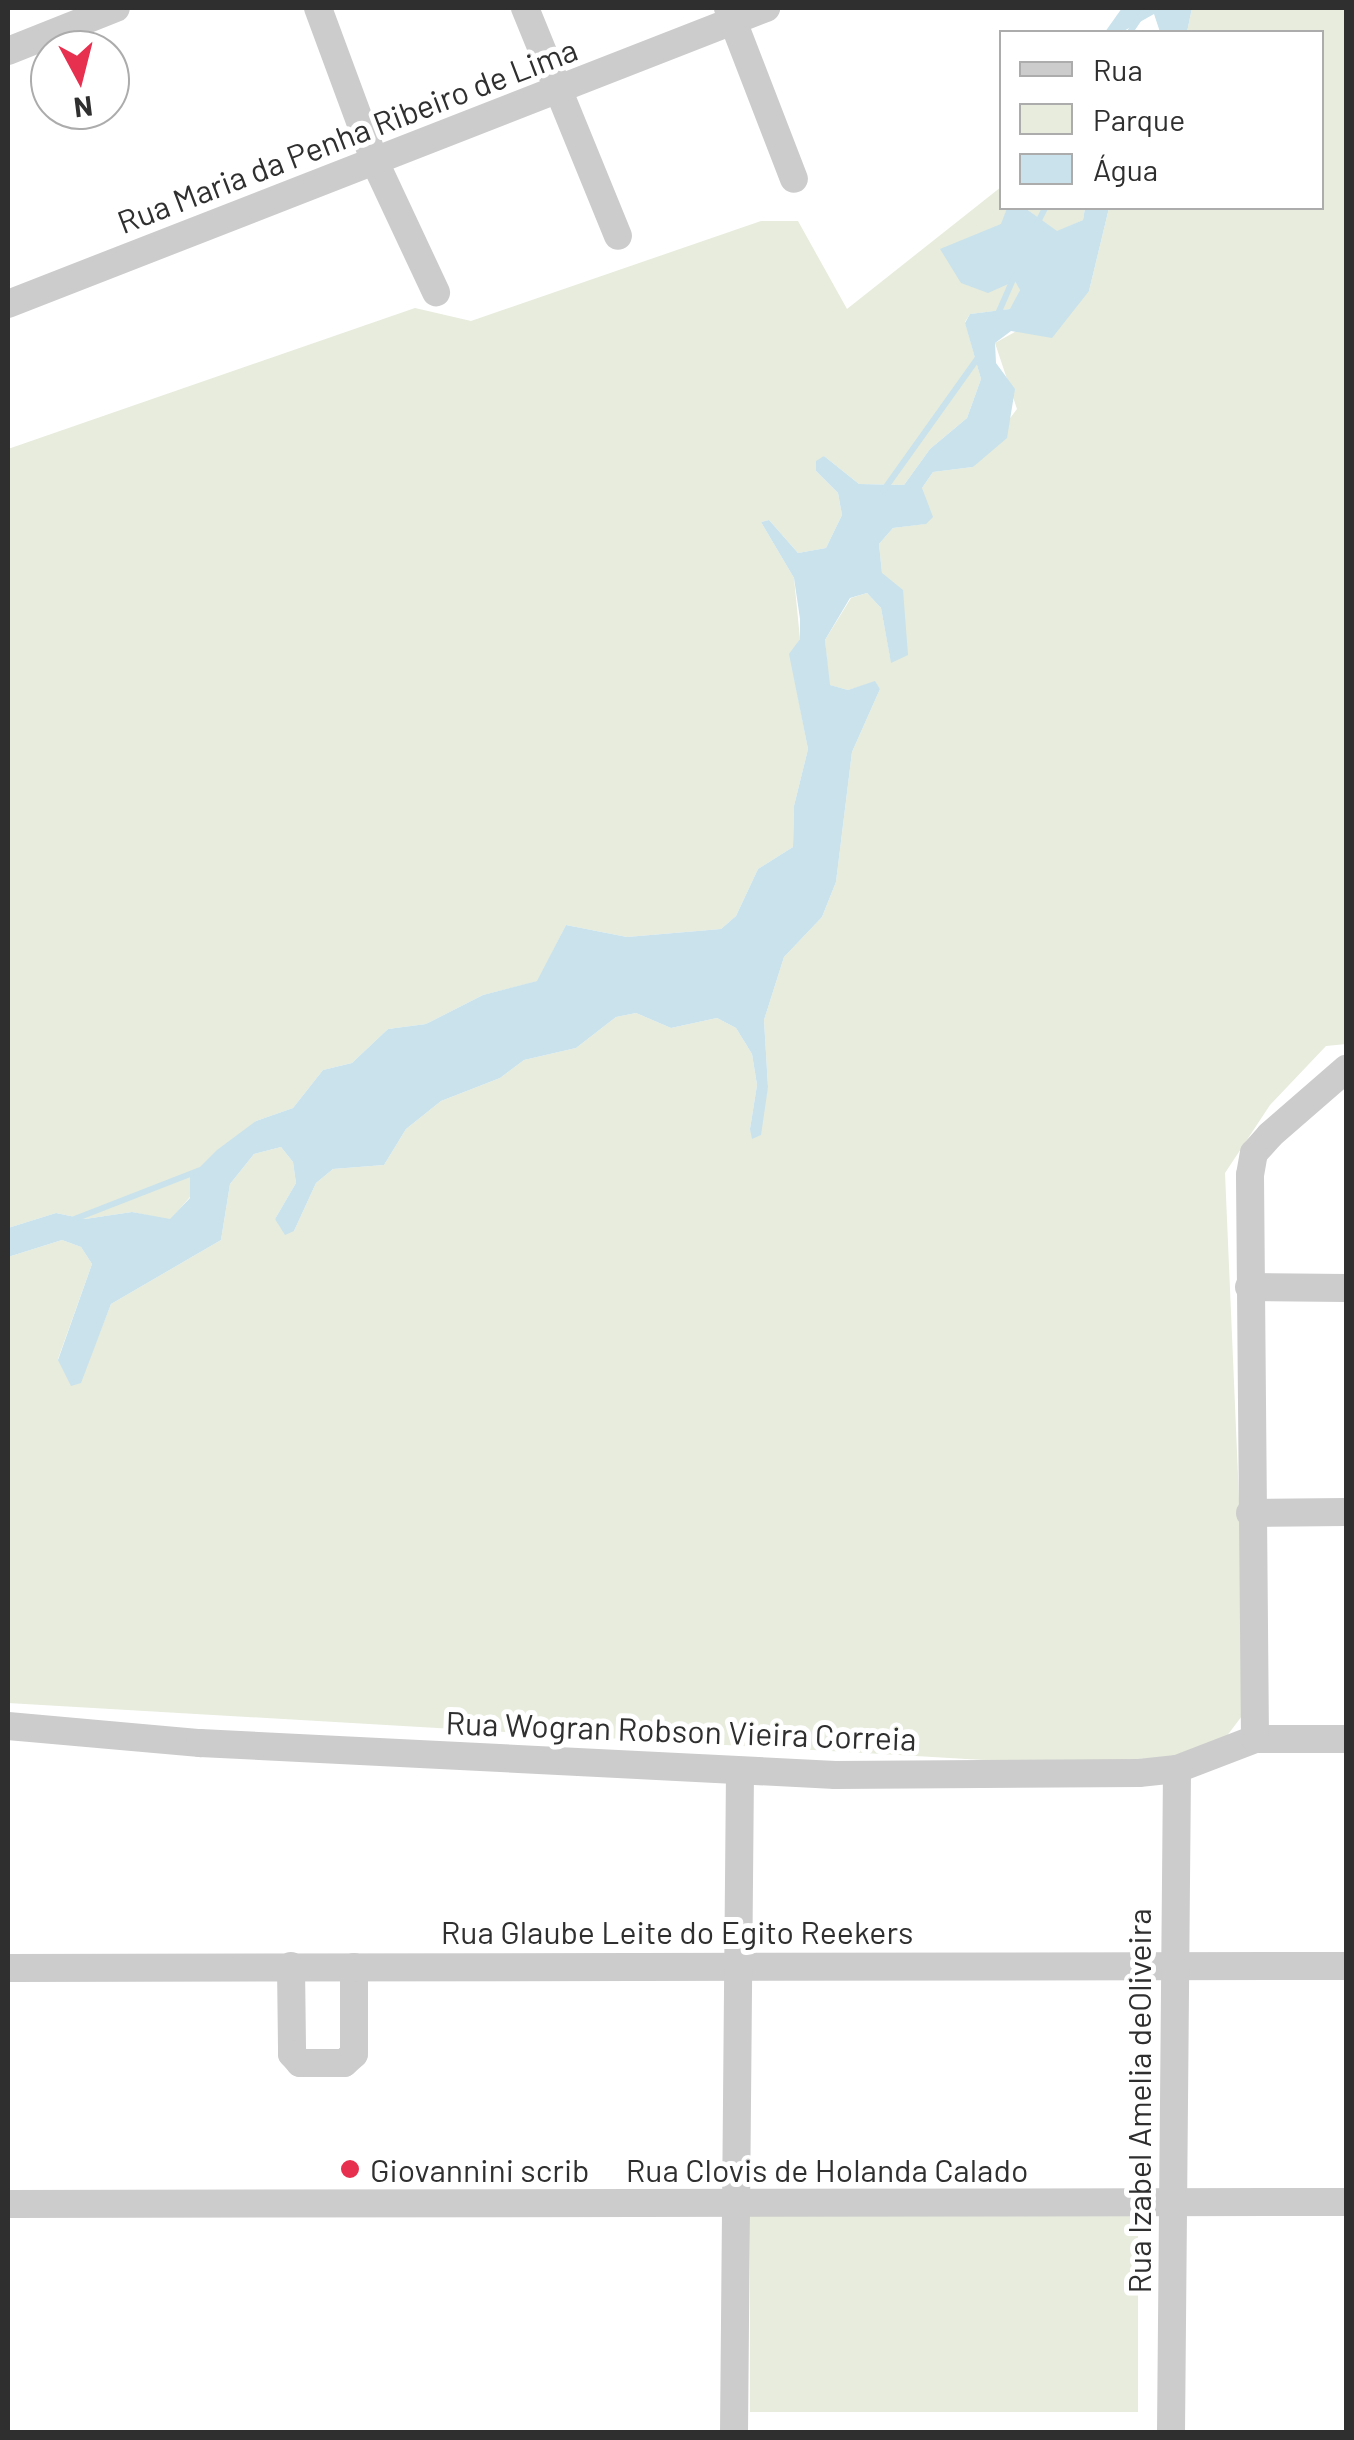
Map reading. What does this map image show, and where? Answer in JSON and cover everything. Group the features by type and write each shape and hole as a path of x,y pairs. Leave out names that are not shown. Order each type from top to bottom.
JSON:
{"street":[{"path":"8,51 116,8"},
{"path":"318,8 375,162 436,292"},
{"path":"525,8 618,236"},
{"name":"Rua Maria da Penha Ribeiro de Lima","path":"8,304 557,92 730,14 766,8"},
{"path":"730,14 794,179"},
{"path":"1255,1739 1249,1286 1254,1153 1333,1074 1346,1069"},
{"path":"1249,1286 1346,1288"},
{"path":"1250,1513 1346,1512"},
{"name":"Rua Wogran Robson Vieira Correia","path":"8,1726 740,1773 1178,1770 1255,1739 1346,1739"},
{"name":"Rua Izabel Amelia deOliveira","path":"1171,2432 1178,1770"},
{"path":"734,2432 740,1773"},
{"path":"292,1966 292,2054 300,2063 344,2063 354,2054 354,1967"},
{"name":"Rua Glaube Leite do Egito Reekers","path":"8,1968 1346,1966"},
{"name":"Rua Clovis de Holanda Calado","path":"8,2204 1346,2202"}],"green space":[{"path":"1192,8 1346,8 1346,1044 1326,1046 1270,1105 1225,1173 1248,1708 1223,1741 1172,1757 1053,1764 8,1703 8,1257 62,1240 81,1247 92,1264 58,1359 80,1383 111,1304 221,1240 230,1184 254,1154 281,1147 293,1162 296,1183 275,1219 294,1231 316,1183 333,1169 384,1165 406,1129 441,1101 500,1078 524,1060 576,1048 616,1017 636,1013 671,1028 717,1018 736,1028 752,1054 757,1085 750,1129 768,1087 764,1020 784,957 822,917 836,882 852,752 880,689 875,682 848,690 829,685 825,640 851,598 867,593 881,608 891,662 879,544 893,528 925,524 922,488 933,472 973,467 1017,409 995,343 1089,291 1109,210 1324,210 1324,30 1187,30"},
{"path":"999,189 999,210 1006,210 1002,224 1020,290 1011,309 970,314 965,322 981,379 967,418 930,449 904,485 859,484 824,456 816,471 838,493 842,515 826,548 798,553 769,520 761,522 794,578 800,639 790,655 808,749 794,806 793,847 758,869 736,916 721,929 627,937 566,925 538,981 483,995 426,1024 388,1029 352,1063 323,1070 293,1108 256,1121 170,1220 132,1212 85,1219 56,1213 8,1228 8,449 415,308 471,321 761,221 798,221 847,309"},
{"path":"1028,210 1085,210 1083,220 1057,232"},
{"path":"750,2216 1138,2216 1138,2412 750,2412"}],"water":[{"path":"1122,8 1192,8 1187,30 1159,30 1154,14 1126,30 1106,30"},
{"path":"1006,210 1028,210 1057,231 1083,220 1085,210 1109,210 1089,291 1052,338 1011,331 995,343 996,363 1015,389 1007,438 973,467 933,472 922,488 933,517 926,524 893,528 879,544 882,573 903,590 908,655 891,663 881,608 867,593 850,598 825,640 830,685 848,690 875,681 880,689 852,752 836,882 822,917 784,957 764,1020 768,1087 761,1135 752,1139 757,1085 752,1054 736,1028 717,1018 671,1028 636,1013 616,1017 576,1048 524,1060 500,1078 441,1101 406,1129 384,1165 333,1169 316,1183 294,1231 285,1235 275,1219 296,1183 293,1162 281,1147 254,1154 230,1184 221,1240 111,1304 81,1383 71,1386 58,1360 92,1264 81,1247 62,1240 8,1257 8,1228 56,1213 85,1219 132,1212 170,1219 190,1198 190,1177 217,1150 256,1121 293,1108 323,1070 352,1063 388,1029 426,1024 483,995 537,981 566,925 627,937 721,929 736,916 758,869 793,847 794,806 808,749 789,654 800,639 800,619 794,578 761,522 769,520 798,553 826,548 842,515 838,493 816,471 816,461 824,456 859,484 904,485 930,449 967,418 981,379 965,323 970,314 1010,309 1020,290 1015,281 988,293 961,283 940,249 1001,224"}],"waterway":[{"path":"1131,30 1146,8"},
{"path":"1037,224 1044,210"},
{"path":"997,316 1014,277"},
{"path":"883,491 980,355"},
{"path":"72,1220 200,1170"}],"place":[{"name":"Giovannini scrib","path":"350,2169"}]}
